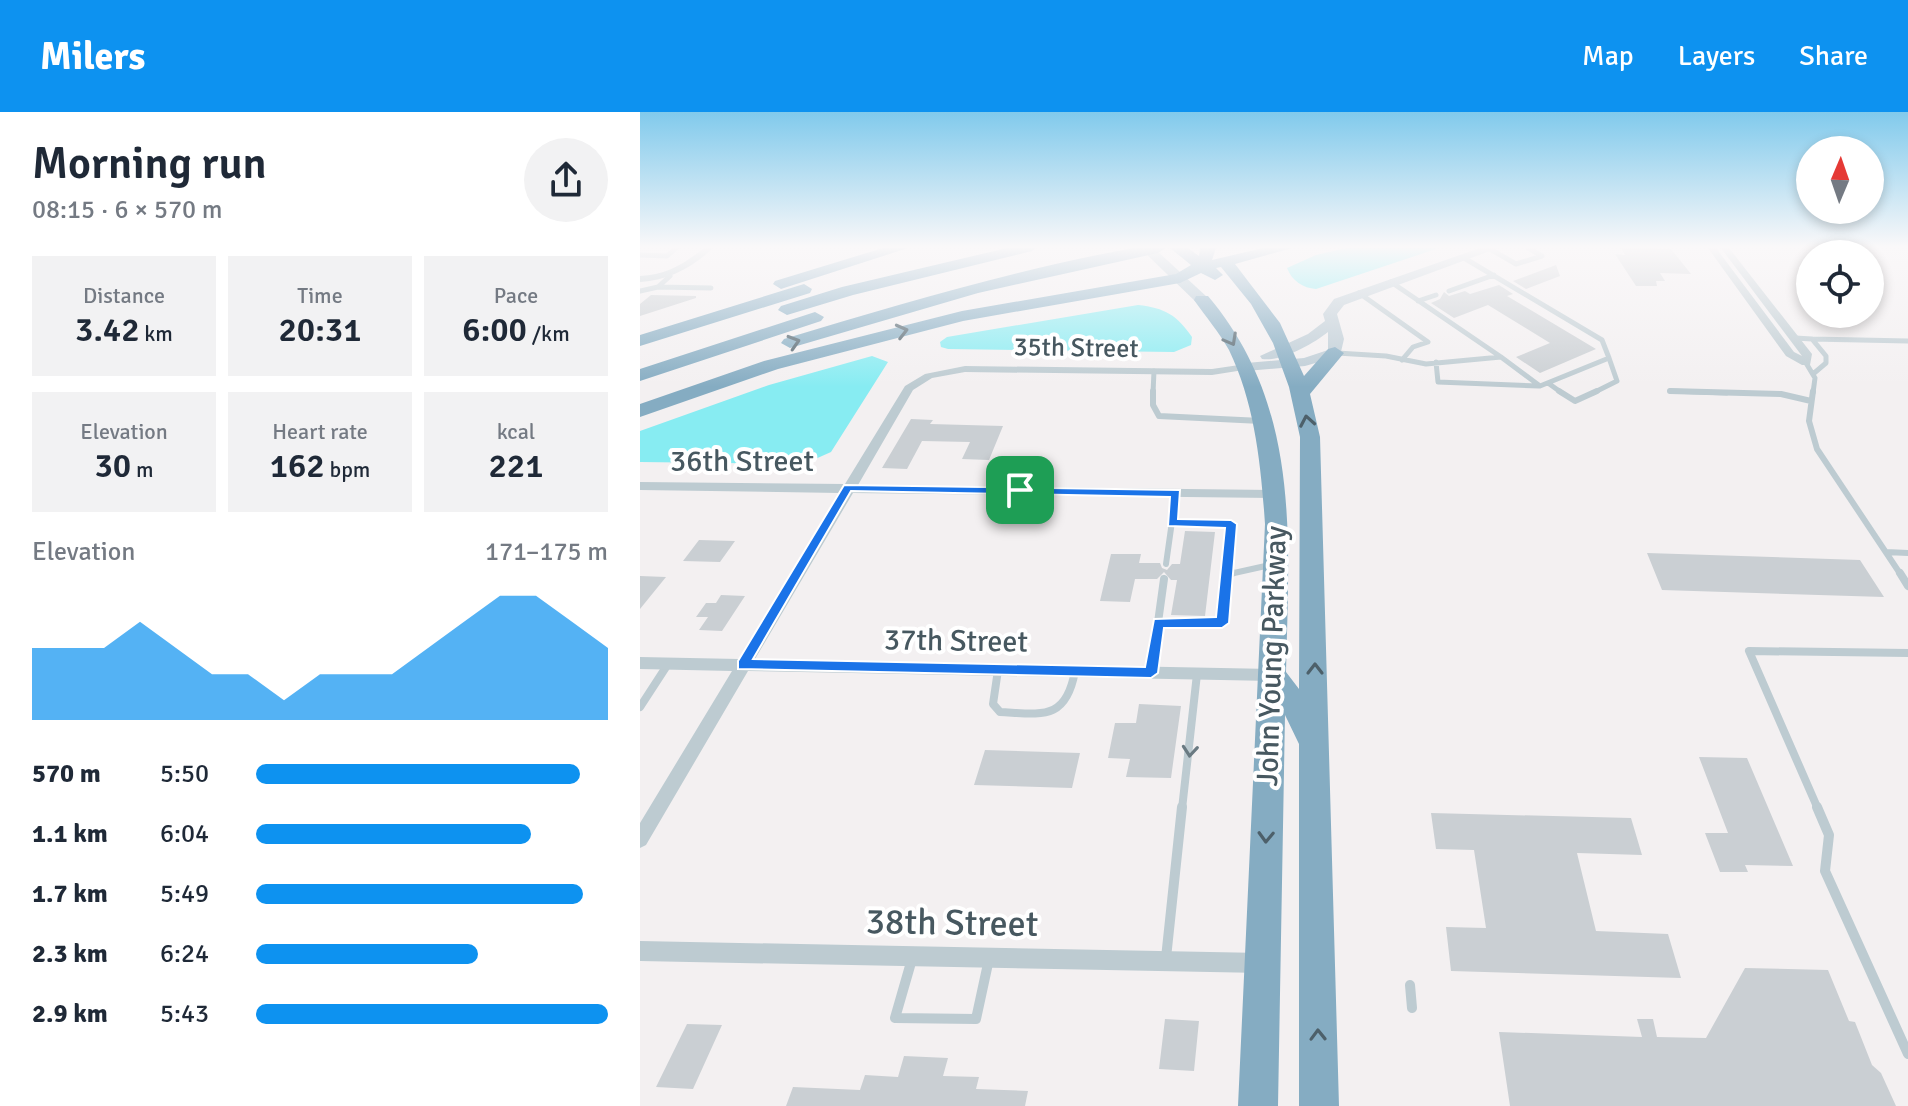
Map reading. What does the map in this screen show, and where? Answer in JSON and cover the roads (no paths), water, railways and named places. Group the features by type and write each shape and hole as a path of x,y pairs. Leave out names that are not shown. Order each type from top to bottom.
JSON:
{"highway":[{"path":"640,328 749,294"},
{"path":"640,341 787,294"},
{"path":"640,357 837,294"},
{"path":"640,375 779,327 893,294"},
{"path":"640,394 894,310 953,294"},
{"path":"640,411 771,365 962,316 1084,294"},
{"path":"1172,294 1208,307"},
{"path":"1247,294 1267,312"},
{"name":"John Young Parkway","path":"1253,294 1267,312 1288,355 1301,392 1313,469 1319,1106"},
{"name":"John Young Parkway","path":"1208,307 1246,367 1263,421 1275,494 1276,564 1258,1106"},
{"path":"1301,392 1335,353"},
{"path":"1272,675 1296,707 1315,747"}],"main road":[{"name":"John Young Parkway","path":"1196,294 1208,307"}],"street":[{"path":"1246,367 1288,355 1335,353 1337,339 1331,323 1333,307 1356,294"},
{"path":"1746,294 1790,354 1806,363 1807,354 1761,294"},
{"path":"1288,355 1331,323"},
{"name":"35th Street","path":"848,487 909,388 929,376 965,369 1212,372 1246,367"},
{"name":"36th Street","path":"640,486 1275,494"},
{"path":"640,839 848,487"},
{"name":"37th Street","path":"640,663 1272,675"},
{"name":"38th Street","path":"640,951 1263,963"}],"lane":[{"path":"1361,294 1428,342 1413,347 1402,360"},
{"path":"1409,294 1540,386"},
{"path":"1526,294 1602,340 1617,381 1575,401 1548,383"},
{"path":"1418,301 1436,295"},
{"path":"1795,338 1908,341"},
{"path":"1812,339 1826,356 1826,363 1813,374"},
{"path":"1335,353 1426,364 1501,357"},
{"path":"1436,362 1438,382 1540,386 1609,358"},
{"path":"1806,363 1813,374 1809,421 1817,449 1908,586"},
{"path":"1154,371 1153,405 1159,416 1263,421"},
{"path":"1670,391 1781,394 1812,398"},
{"path":"1166,564 1176,493"},
{"path":"1158,622 1222,623 1231,524 1172,523"},
{"path":"1886,552 1908,553"},
{"path":"1225,575 1276,564"},
{"path":"1151,673 1164,579"},
{"path":"1908,653 1749,651 1829,835 1825,871 1908,1054"},
{"path":"640,707 668,664"},
{"path":"998,670 993,704 1000,712 1054,714 1065,706 1073,692 1075,671"},
{"path":"1166,962 1197,674"},
{"path":"912,957 895,1018 976,1019 990,958"},
{"path":"1410,985 1412,1008"}],"water":[{"path":"1138,305 1156,308 1175,318 1192,337 1191,345 1174,352 948,349 941,347 940,342 947,337"},
{"path":"872,356 888,362 831,452 804,464 640,462 640,431 769,385"}]}
